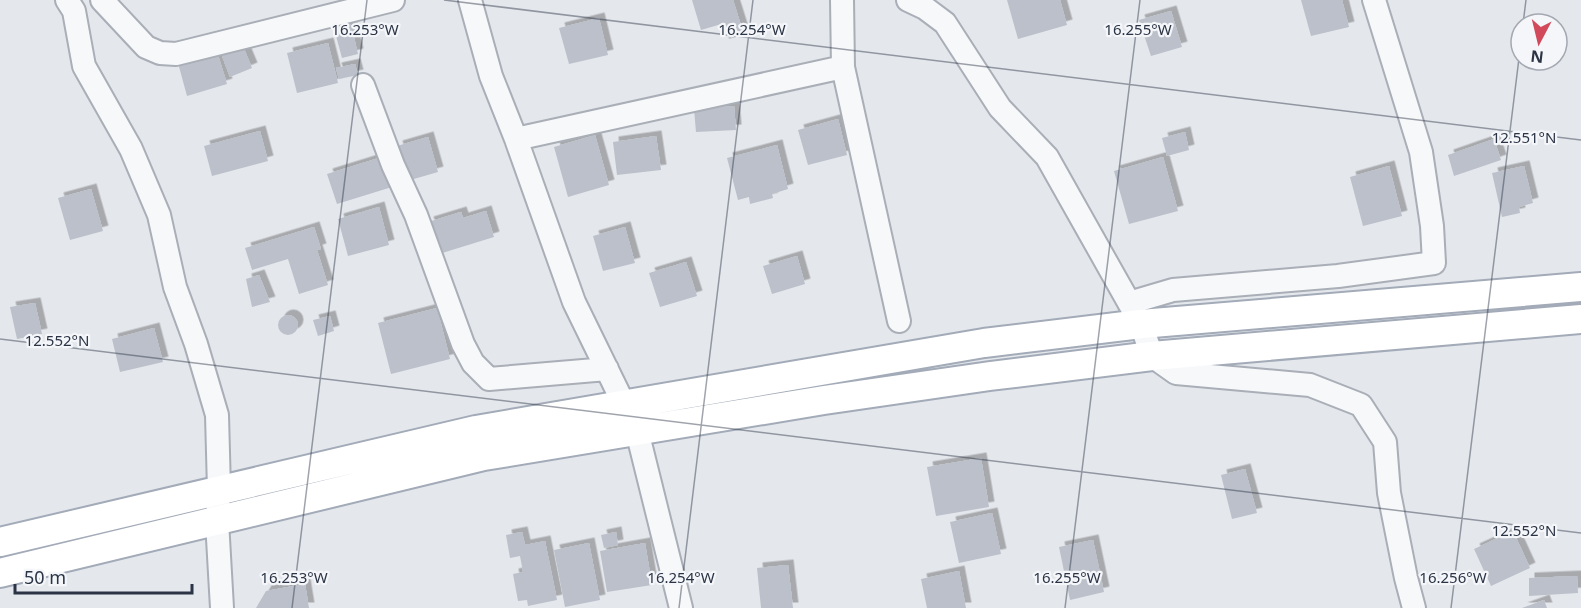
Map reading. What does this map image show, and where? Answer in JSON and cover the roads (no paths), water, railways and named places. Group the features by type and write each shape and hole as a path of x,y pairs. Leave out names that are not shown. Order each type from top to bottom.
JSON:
{"main road":[{"path":"0,542 476,430 984,343 1135,314 1434,299 1581,287"},
{"path":"0,573 484,456 824,400 1152,356 1581,319"}],"street":[{"path":"67,0 74,11 84,66 132,149 159,215 175,287 196,344 217,415 219,490 217,521 222,608"},
{"path":"102,0 146,47 160,53 176,54 393,0"},
{"path":"470,0 491,76 574,302 637,431 681,608"},
{"path":"842,0 843,67 899,321"},
{"path":"908,0 925,8 945,23 1000,108 1047,157 1135,314 1152,356 1176,373 1310,385 1361,405 1385,442 1389,493 1414,608"},
{"path":"1374,0 1421,152 1432,226 1434,299"},
{"path":"516,139 843,67"},
{"path":"363,85 393,165 416,215 463,345 473,363 489,379 607,369"},
{"path":"1135,314 1173,290 1338,276 1434,263"}]}
